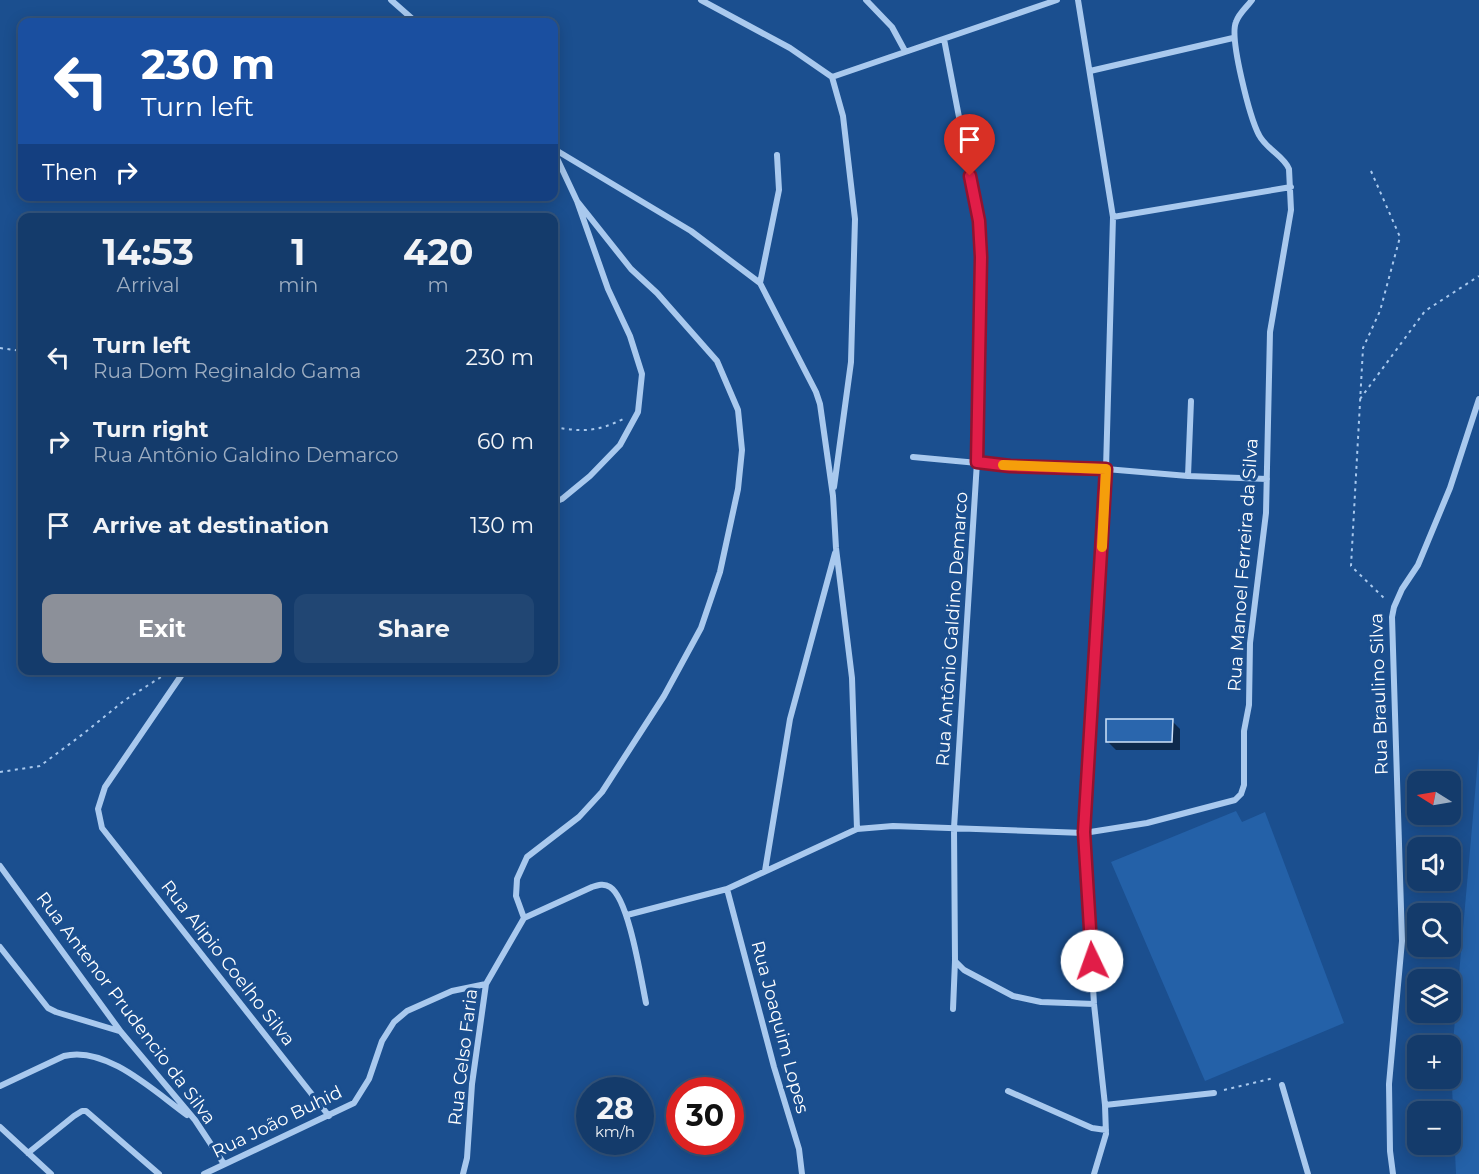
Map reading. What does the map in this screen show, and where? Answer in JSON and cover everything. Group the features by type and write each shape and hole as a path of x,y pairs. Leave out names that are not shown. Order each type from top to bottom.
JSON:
{"street":[{"path":"391,0 411,18"},
{"path":"701,0 790,48 832,77 843,116 855,219 850,362 833,496"},
{"path":"866,0 892,27 905,51"},
{"path":"832,77 1057,0"},
{"path":"1078,0 1113,218 1106,469 1084,832 1094,1004 1106,1132 1094,1174"},
{"path":"1090,71 1233,38 1235,22 1252,0"},
{"name":"Rua Manoel Ferreira da Silva","path":"1084,832 1147,823 1236,800 1241,795 1244,785 1244,731 1249,705 1250,643 1266,513 1270,332 1291,210 1291,187 1288,165 1275,155 1259,136 1248,104 1233,38"},
{"name":"Rua Antônio Galdino Demarco","path":"944,39 980,234 977,462 954,828 953,1008"},
{"path":"558,153 691,231 760,283 816,392 820,404 833,496 836,548 852,678 857,829"},
{"path":"760,283 779,190 777,155"},
{"path":"558,160 576,201 608,289 630,336 642,374 638,412 620,445 590,476 558,500"},
{"path":"1113,218 1291,187"},
{"path":"576,201 631,269 657,293 717,361 738,410 742,450 738,489 720,572 701,628 664,696 602,792 579,817 527,857 517,879 516,896 524,918 592,887 603,884 615,891 627,915 646,1003"},
{"path":"1394,607 1418,564 1450,488 1479,399"},
{"path":"1188,476 1191,401"},
{"path":"913,457 1010,466 1106,469 1267,480"},
{"path":"765,871 790,719 836,548"},
{"name":"Rua Braulino Silva","path":"1393,1174 1390,1151 1389,1084 1402,941 1392,617 1394,607"},
{"name":"Rua Alipio Coelho Silva","path":"182,675 105,788 98,809 102,828 329,1116"},
{"path":"627,915 727,889 857,829 893,825 1084,832"},
{"name":"Rua Antenor Prudencio da Silva","path":"0,866 121,1032 195,1120 224,1164"},
{"path":"0,881 9,879"},
{"name":"Rua Joaquim Lopes","path":"727,889 774,1067 799,1149 802,1174"},
{"name":"Rua Celso Faria","path":"463,1174 472,1084 486,984 524,918"},
{"path":"0,947 48,1008 121,1032"},
{"path":"955,961 964,970 1012,996 1041,1002 1094,1004"},
{"name":"Rua João Buhid","path":"204,1174 354,1103 369,1079 382,1041 394,1022 407,1011 452,991 486,984"},
{"path":"0,1086 73,1053 98,1056 113,1062 195,1120"},
{"path":"1282,1085 1308,1174"},
{"path":"1008,1091 1106,1132"},
{"path":"1105,1105 1214,1093"},
{"path":"28,1154 74,1116 86,1111 90,1112 159,1174"},
{"path":"0,1128 51,1174"}],"path":[{"name":"Rua Braulino Silva","path":"1371,171 1400,237 1380,311 1363,348 1351,566 1394,607"},
{"path":"1360,399 1425,311 1479,276"},
{"path":"0,348 18,350"},
{"path":"558,428 581,431 609,426 638,412"},
{"path":"0,772 40,766 125,700 164,675"},
{"path":"1214,1093 1272,1077 1279,1079 1282,1085"}],"shaded area":[{"path":"1479,748 1479,1174 1456,1174 1455,1155 1461,1155 1461,1101 1453,1101 1452,1089 1461,1089 1461,1035 1454,1035 1455,1023 1461,1023 1461,952"},
{"path":"1236,811 1242,822 1265,812 1344,1023 1205,1081 1111,862"}],"building":[{"path":"1106,719 1173,719 1172,742 1106,742"}],"slow traffic":[{"path":"1003,465 1106,469 1102,547"}],"route":[{"path":"970,176 979,221 981,257 977,462 1010,466 1106,469 1084,832 1092,961"}]}
